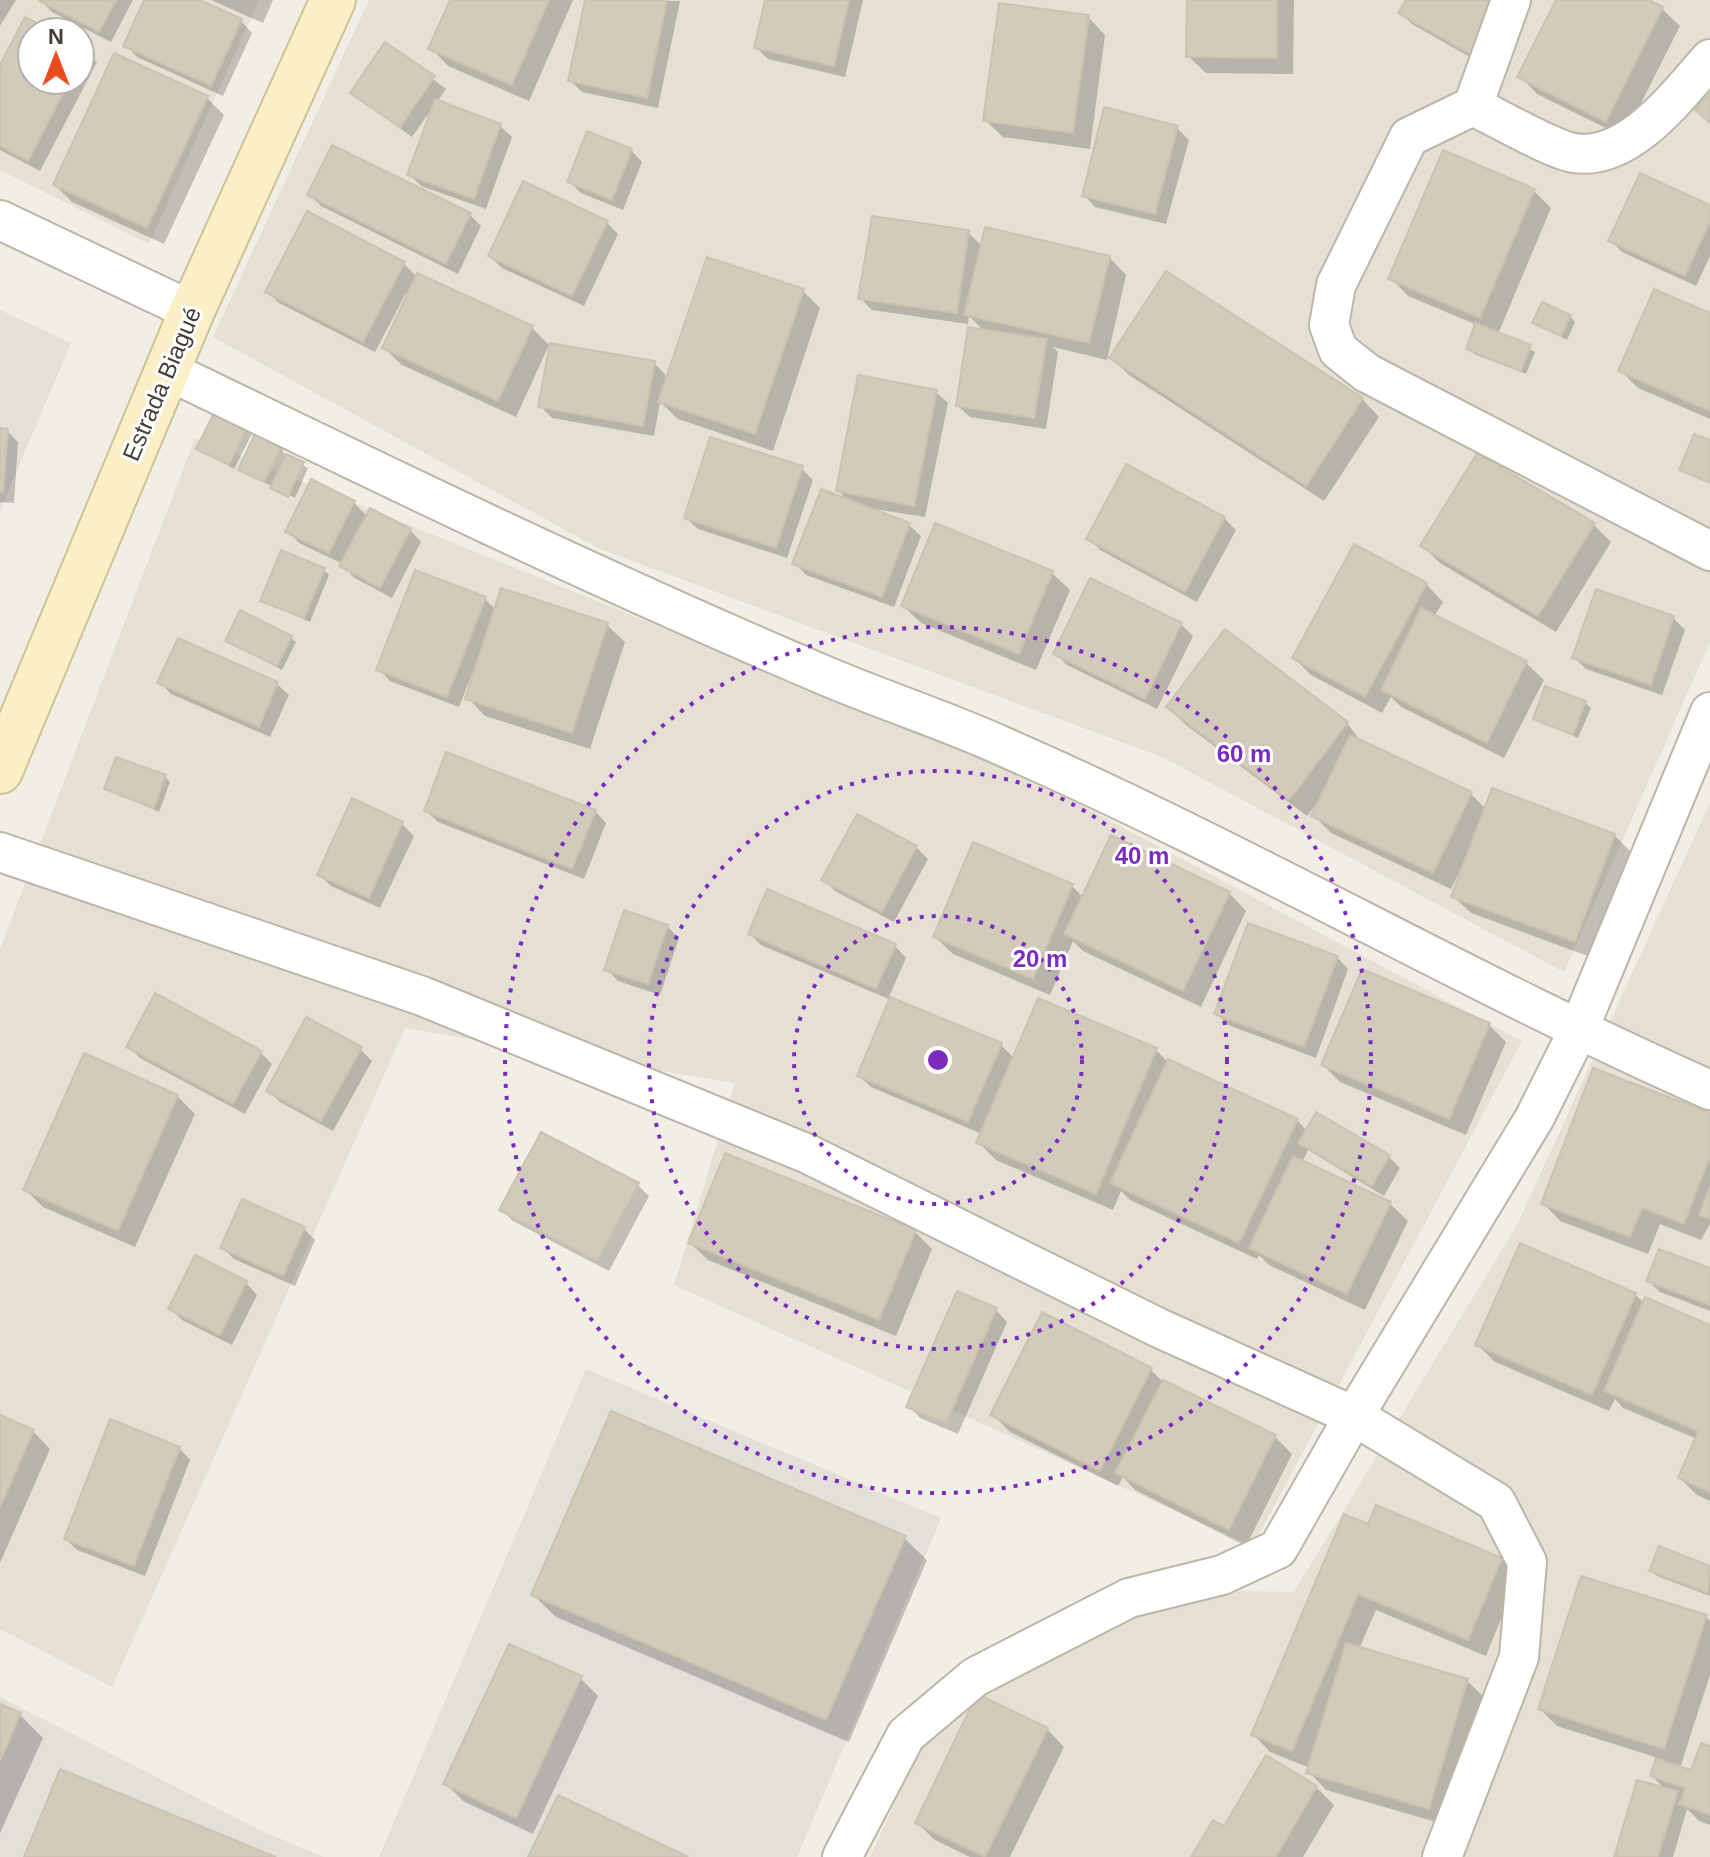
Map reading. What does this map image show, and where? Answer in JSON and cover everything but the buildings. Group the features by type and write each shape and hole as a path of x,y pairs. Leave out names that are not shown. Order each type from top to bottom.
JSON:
{"main road":[{"name":"Estrada Biagué","path":"0,771 192,311 333,0"}],"street":[{"path":"1511,0 1473,106 1409,137 1336,285 1329,325 1338,350 1367,373 1710,551"},
{"path":"1473,106 1573,153 1608,152 1655,121 1710,59"},
{"path":"0,220 192,311"},
{"path":"167,370 521,541 822,675 1002,746 1248,864 1578,1031 1710,1090"},
{"path":"842,1857 906,1735 975,1677 1129,1598 1222,1575 1278,1549 1354,1416 1535,1117 1578,1031 1710,712"},
{"path":"0,852 422,996 808,1154 1159,1328 1354,1416 1496,1502 1527,1562 1519,1657 1442,1857"}],"shaded area":[{"path":"0,0 259,0 149,244 0,170"},
{"path":"369,0 1710,0 1710,642 1564,972 1162,757 600,549 213,337"},
{"path":"0,310 71,343 0,511"},
{"path":"195,438 1025,775 1522,1041 1253,1546 674,1285 735,1083 405,1028 112,1687 0,1629 0,949"},
{"path":"1710,803 1710,1857 870,1857 949,1684 1172,1590 1294,1592 1517,1225"},
{"path":"586,1369 941,1518 797,1857 379,1857"},
{"path":"0,1697 262,1831 324,1857 0,1857"}]}
